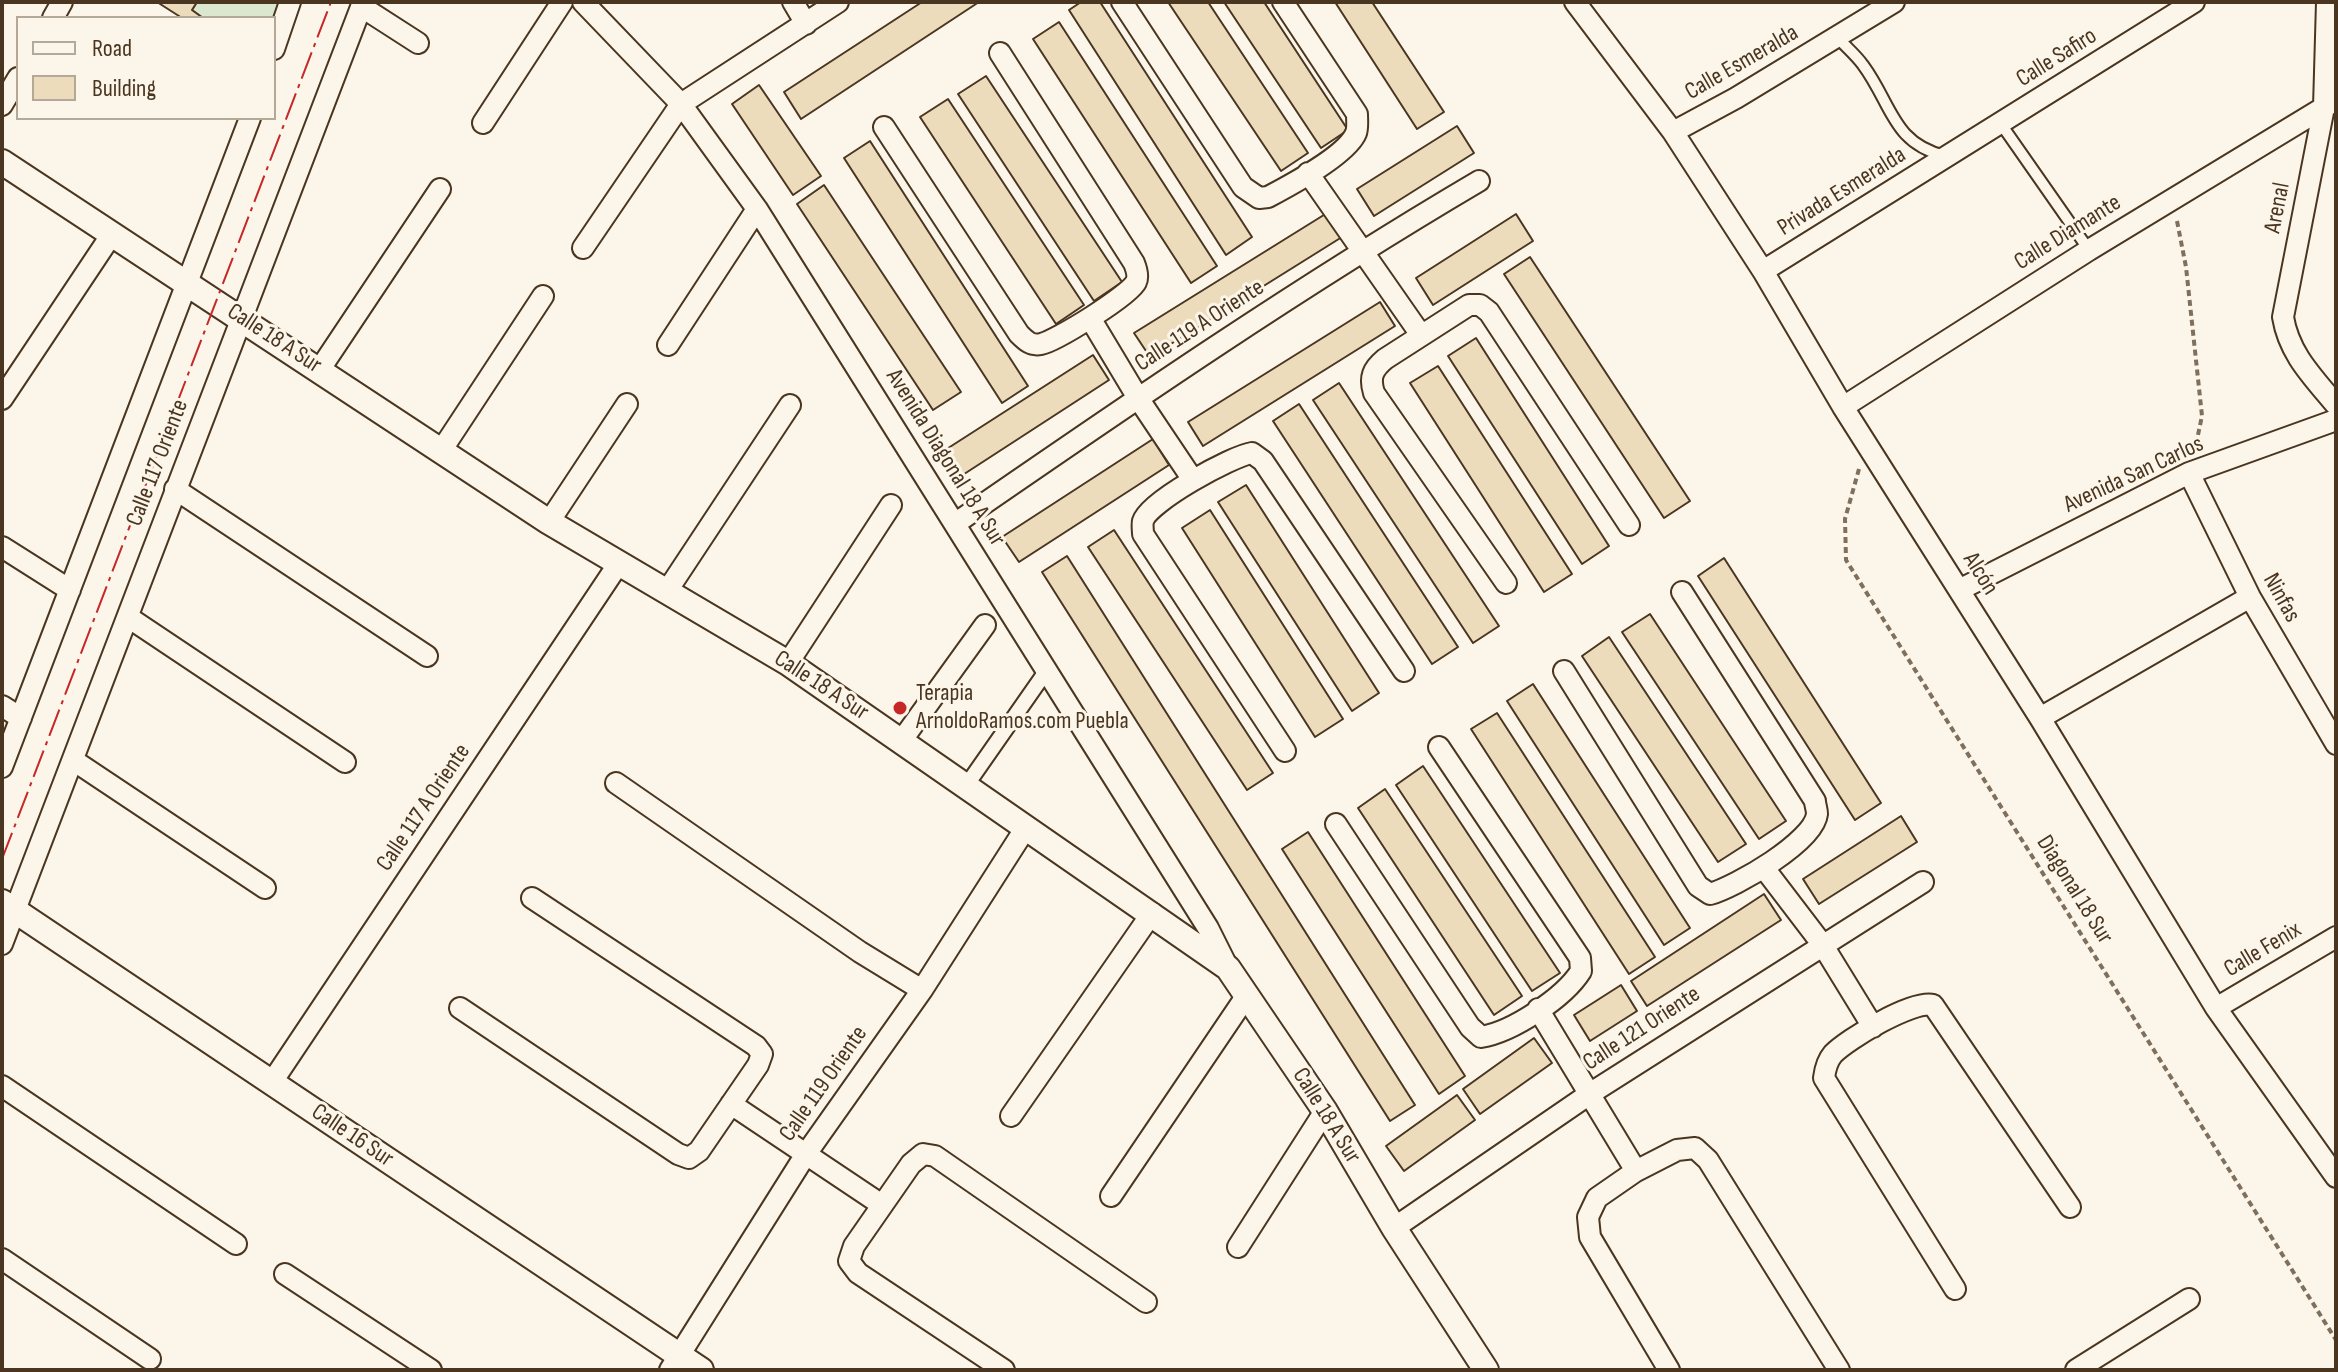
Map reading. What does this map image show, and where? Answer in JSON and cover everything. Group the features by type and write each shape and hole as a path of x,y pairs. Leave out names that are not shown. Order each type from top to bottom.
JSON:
{"street":[{"path":"276,43 290,2"},
{"path":"483,123 562,2"},
{"name":"Avenida Diagonal 18 A Sur","path":"583,2 681,104 757,209 1208,928 1228,968"},
{"path":"793,2 806,24"},
{"path":"583,248 681,104 838,2"},
{"path":"1122,2 1243,187 1259,198 1268,197 1308,173 1348,144 1356,134 1357,114 1283,2"},
{"name":"Alcón","path":"1575,2 1673,132 1763,271 1843,407 2040,718 2216,1008 2336,1177"},
{"path":"1837,37 1894,2"},
{"name":"Calle Safiro","path":"1948,157 2194,2"},
{"name":"Arenal","path":"2327,2 2330,103 2283,317 2286,336 2297,358 2336,405"},
{"path":"362,5 418,43"},
{"name":"Calle 117 Oriente","path":"2,944 9,906 73,760 362,5"},
{"name":"Calle Esmeralda","path":"1673,132 1837,37"},
{"path":"884,127 1019,334 1028,343 1040,345 1090,318 1129,290 1136,281 1134,263 1000,53"},
{"path":"2,105 16,81"},
{"name":"Calle Diamante","path":"1843,407 2089,250 2330,103"},
{"name":"Calle 117 Oriente","path":"2,767 249,120"},
{"name":"Privada Esmeralda","path":"1763,271 1948,157"},
{"name":"Calle 18 A Sur","path":"2,162 549,522 788,663 1228,968 1325,1111 1394,1228 1486,1370"},
{"path":"1308,173 1421,335"},
{"name":"Calle 119 A Oriente","path":"956,523 1363,249 1479,181"},
{"path":"320,369 440,189"},
{"path":"668,345 757,209"},
{"path":"2,399 112,234"},
{"path":"441,451 543,296"},
{"path":"1506,583 1374,393 1370,381 1375,368 1469,305 1480,305 1489,312 1629,525"},
{"path":"1090,318 1138,398 1193,480"},
{"path":"549,522 627,404"},
{"path":"667,591 790,405"},
{"name":"Avenida San Carlos","path":"1959,590 2189,473 2336,420"},
{"path":"1285,751 1143,534 1143,522 1150,510 1193,480 1237,455 1252,453 1263,461 1404,671"},
{"name":"Ninfas","path":"2189,473 2250,597 2336,744"},
{"path":"175,489 427,656"},
{"path":"788,663 891,505"},
{"path":"2,547 70,590"},
{"name":"Calle 117 A Oriente","path":"272,1082 619,563"},
{"path":"1564,671 1698,886 1710,894 1722,891 1764,868 1808,831 1817,815 1815,801 1682,592"},
{"path":"2040,718 2250,597"},
{"path":"128,617 345,762"},
{"path":"902,740 985,625"},
{"path":"966,786 1047,670"},
{"path":"2,706 21,718"},
{"path":"1336,824 1470,1027 1481,1037 1497,1034 1572,986 1581,971 1580,958 1439,747"},
{"path":"73,760 265,888"},
{"path":"616,783 847,943 922,990"},
{"name":"Calle 119 Oriente","path":"674,1363 806,1154 922,990 1025,829"},
{"path":"1764,868 1822,944 1873,1027"},
{"name":"Calle 121 Oriente","path":"1394,1228 1591,1093 1923,882"},
{"path":"460,1008 678,1154 689,1158 699,1151 758,1065 762,1054 756,1046 532,898"},
{"name":"Calle 16 Sur","path":"9,906 272,1082 674,1363 701,1370"},
{"path":"1011,1116 1152,913"},
{"name":"Calle Fenix","path":"2216,1008 2336,937"},
{"path":"1111,1196 1247,995"},
{"path":"1955,1289 1824,1078 1832,1055 1873,1027 1916,1005 1933,1005 2070,1207"},
{"path":"1538,1009 1636,1171"},
{"path":"2,1086 236,1244"},
{"path":"731,1104 882,1205"},
{"path":"1238,1247 1325,1111"},
{"path":"1669,1370 1590,1237 1588,1217 1597,1198 1636,1171 1677,1150 1695,1148 1708,1160 1839,1370"},
{"path":"1004,1370 858,1273 849,1261 854,1246 882,1205 911,1164 923,1154 935,1156 1146,1302"},
{"path":"2,1259 150,1359"},
{"path":"285,1274 431,1370"},
{"path":"2076,1370 2189,1299"}],"lane":[{"path":"1837,37 1863,64 1910,141 1923,151 1948,157"},
{"path":"2001,124 2089,250"}],"path":[{"path":"2173,199 2186,267 2202,416 2189,473"},
{"name":"Diagonal 18 Sur","path":"1866,444 1845,519 1846,560 2336,1340"}],"green space":[{"path":"197,2 289,2 276,16 200,16 192,10"}],"building":[{"path":"157,2 197,2 192,10 200,16 179,16"},
{"path":"922,2 979,2 801,119 784,92"},
{"path":"1081,2 1100,2 1252,237 1226,255 1069,10"},
{"path":"1168,2 1208,2 1308,153 1281,171"},
{"path":"1224,2 1264,2 1348,130 1321,148"},
{"path":"1335,2 1372,2 1444,112 1417,129"},
{"path":"1059,22 1217,266 1191,283 1033,39"},
{"path":"986,76 1122,282 1094,301 958,94"},
{"path":"759,85 821,176 793,195 732,104"},
{"path":"948,99 1084,305 1056,324 920,117"},
{"path":"1457,126 1474,153 1374,216 1357,189"},
{"path":"870,141 1028,386 1002,403 844,158"},
{"path":"824,185 961,392 933,410 797,204"},
{"path":"1327,213 1342,237 1150,357 1134,333"},
{"path":"1516,214 1533,241 1433,305 1416,278"},
{"path":"1530,257 1690,501 1664,518 1504,274"},
{"path":"1380,302 1395,326 1203,446 1188,422"},
{"path":"1476,338 1609,546 1582,564 1448,356"},
{"path":"1093,355 1109,380 958,478 942,452"},
{"path":"1438,366 1572,574 1544,592 1410,383"},
{"path":"1339,383 1499,626 1473,643 1313,400"},
{"path":"1299,404 1458,647 1432,664 1273,421"},
{"path":"1153,439 1169,465 1019,562 1002,537"},
{"path":"1246,485 1379,693 1352,711 1218,502"},
{"path":"1210,510 1343,719 1315,737 1182,528"},
{"path":"1114,530 1273,773 1247,790 1088,547"},
{"path":"1067,556 1415,1105 1390,1121 1042,572"},
{"path":"1724,558 1881,803 1855,820 1698,576"},
{"path":"1650,614 1786,821 1759,839 1622,632"},
{"path":"1609,637 1746,844 1718,862 1582,656"},
{"path":"1533,684 1690,928 1664,945 1507,701"},
{"path":"1497,713 1655,957 1629,974 1471,729"},
{"path":"1423,766 1560,973 1532,991 1396,785"},
{"path":"1385,789 1522,996 1494,1015 1358,808"},
{"path":"1901,816 1917,842 1819,904 1803,879"},
{"path":"1308,832 1465,1076 1439,1094 1282,849"},
{"path":"1764,894 1781,920 1647,1006 1631,981"},
{"path":"1621,985 1637,1011 1590,1041 1574,1015"},
{"path":"1534,1038 1552,1063 1480,1114 1463,1089"},
{"path":"1457,1095 1475,1120 1404,1171 1386,1146"}],"power":[{"path":"2,859 331,2"}],"place":[{"name":"Terapia ArnoldoRamos.com Puebla","path":"900,708"}]}
